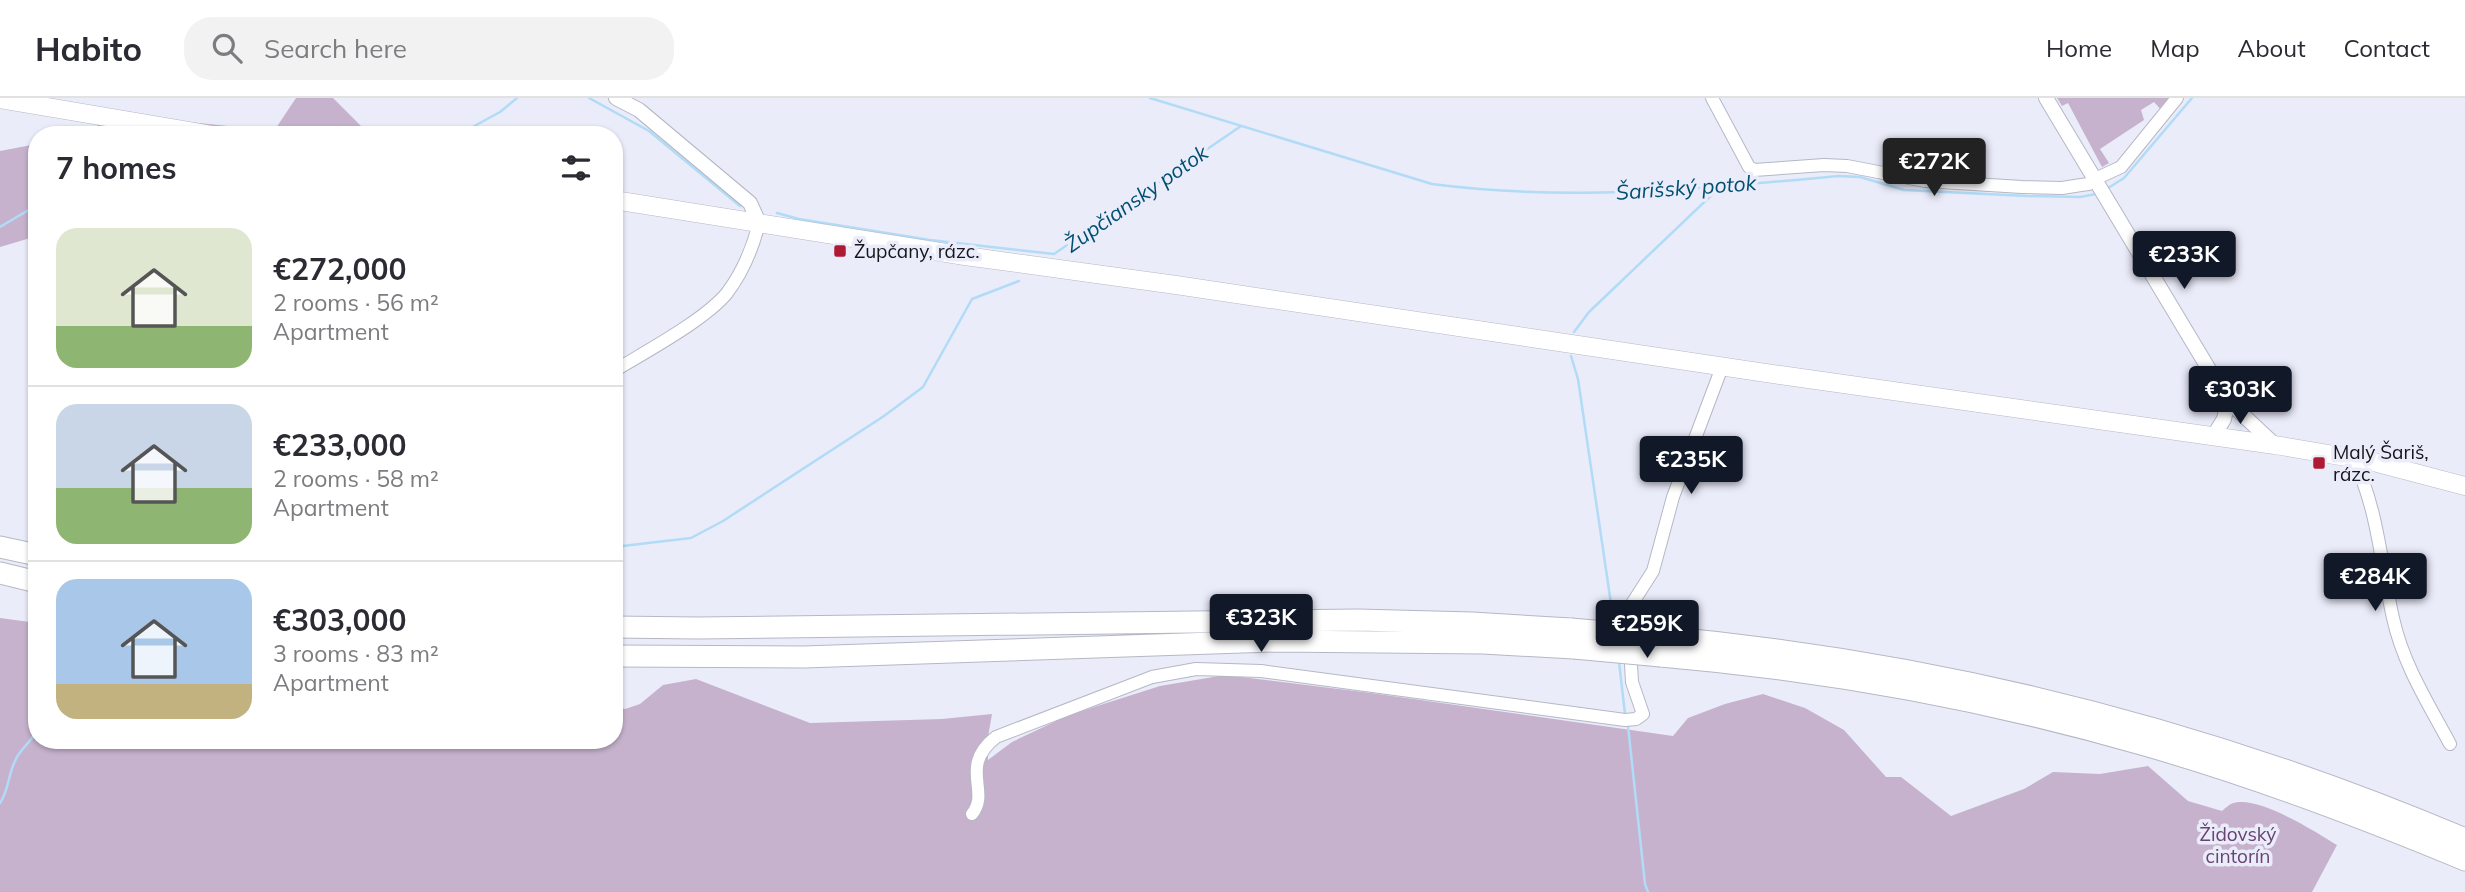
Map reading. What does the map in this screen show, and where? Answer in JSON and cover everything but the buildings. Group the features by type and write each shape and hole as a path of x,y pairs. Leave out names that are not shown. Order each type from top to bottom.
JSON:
{"highway":[{"path":"0,547 28,553"},
{"path":"0,573 28,580"},
{"path":"623,627 1358,620 1662,646 1723,643 1868,664 2070,706 2215,747 2322,783 2465,839"},
{"path":"623,656 804,657 1274,641 1483,643 1572,639"},
{"path":"1662,646 1735,663 1839,678 2067,724 2215,766 2332,807 2465,860"}],"main road":[{"path":"0,99 159,126"},
{"path":"623,201 965,256 2353,458 2465,486"}],"street":[{"path":"616,98 635,104 750,203 759,223 755,240 726,294 704,314 623,365"},
{"path":"1712,98 1749,167 1754,170 1847,166 1925,181 2035,187 2090,184 2121,167 2177,98"},
{"path":"2046,98 2228,401 2275,446"},
{"path":"972,814 978,803 978,761 983,750 996,737 1109,692 1174,672 1225,668 1261,671 1625,720 1636,719 1643,714 1632,682 1628,610 1653,571 1673,497 1722,366"},
{"path":"2213,437 2224,419 2228,401"},
{"path":"2353,458 2363,477 2375,521 2393,620 2406,664 2450,744"}],"green space":[{"path":"296,98 333,98 361,126 277,126"},
{"path":"2057,98 2172,98 2163,112 2154,102 2141,110 2144,120 2100,149 2109,163 2102,167 2068,103 2062,106"},
{"path":"104,113 227,126 97,126"},
{"path":"28,146 28,239 0,247 0,151"},
{"name":"Židovský cintorín","path":"0,618 28,622 28,749 623,749 623,709 640,704 663,685 696,679 810,723 942,719 992,714 988,760 1012,742 1069,715 1160,686 1225,675 1673,736 1688,718 1763,694 1805,708 1844,730 1886,777 1901,777 1951,816 2024,789 2053,772 2100,774 2148,766 2188,801 2222,811 2231,804 2255,804 2285,816 2337,845 2312,892 0,892"}],"waterway":[{"path":"474,126 500,112 517,98"},
{"name":"Župčiansky potok","path":"589,98 649,131 740,206"},
{"name":"Šarišský potok","path":"1150,98 1432,184 1585,193 1685,189 1838,176 1860,177 1904,190 2027,196 2080,197 2096,194"},
{"name":"Šarišský potok","path":"2105,190 2124,178 2192,98"},
{"name":"Župčiansky potok","path":"777,213 930,240 1054,254 1241,126"},
{"path":"1574,332 1589,312 1720,187"},
{"path":"0,227 28,210"},
{"path":"623,546 691,538 723,521 884,416 923,387 972,299 1019,281"},
{"path":"1571,356 1578,379 1614,624"},
{"path":"1619,662 1625,714"},
{"path":"1628,726 1648,892"},
{"path":"0,803 17,756 28,743"}],"place":[{"name":"Župčany, rázc.","path":"840,251"},
{"name":"Malý Šariš, rázc.","path":"2319,463"}]}
